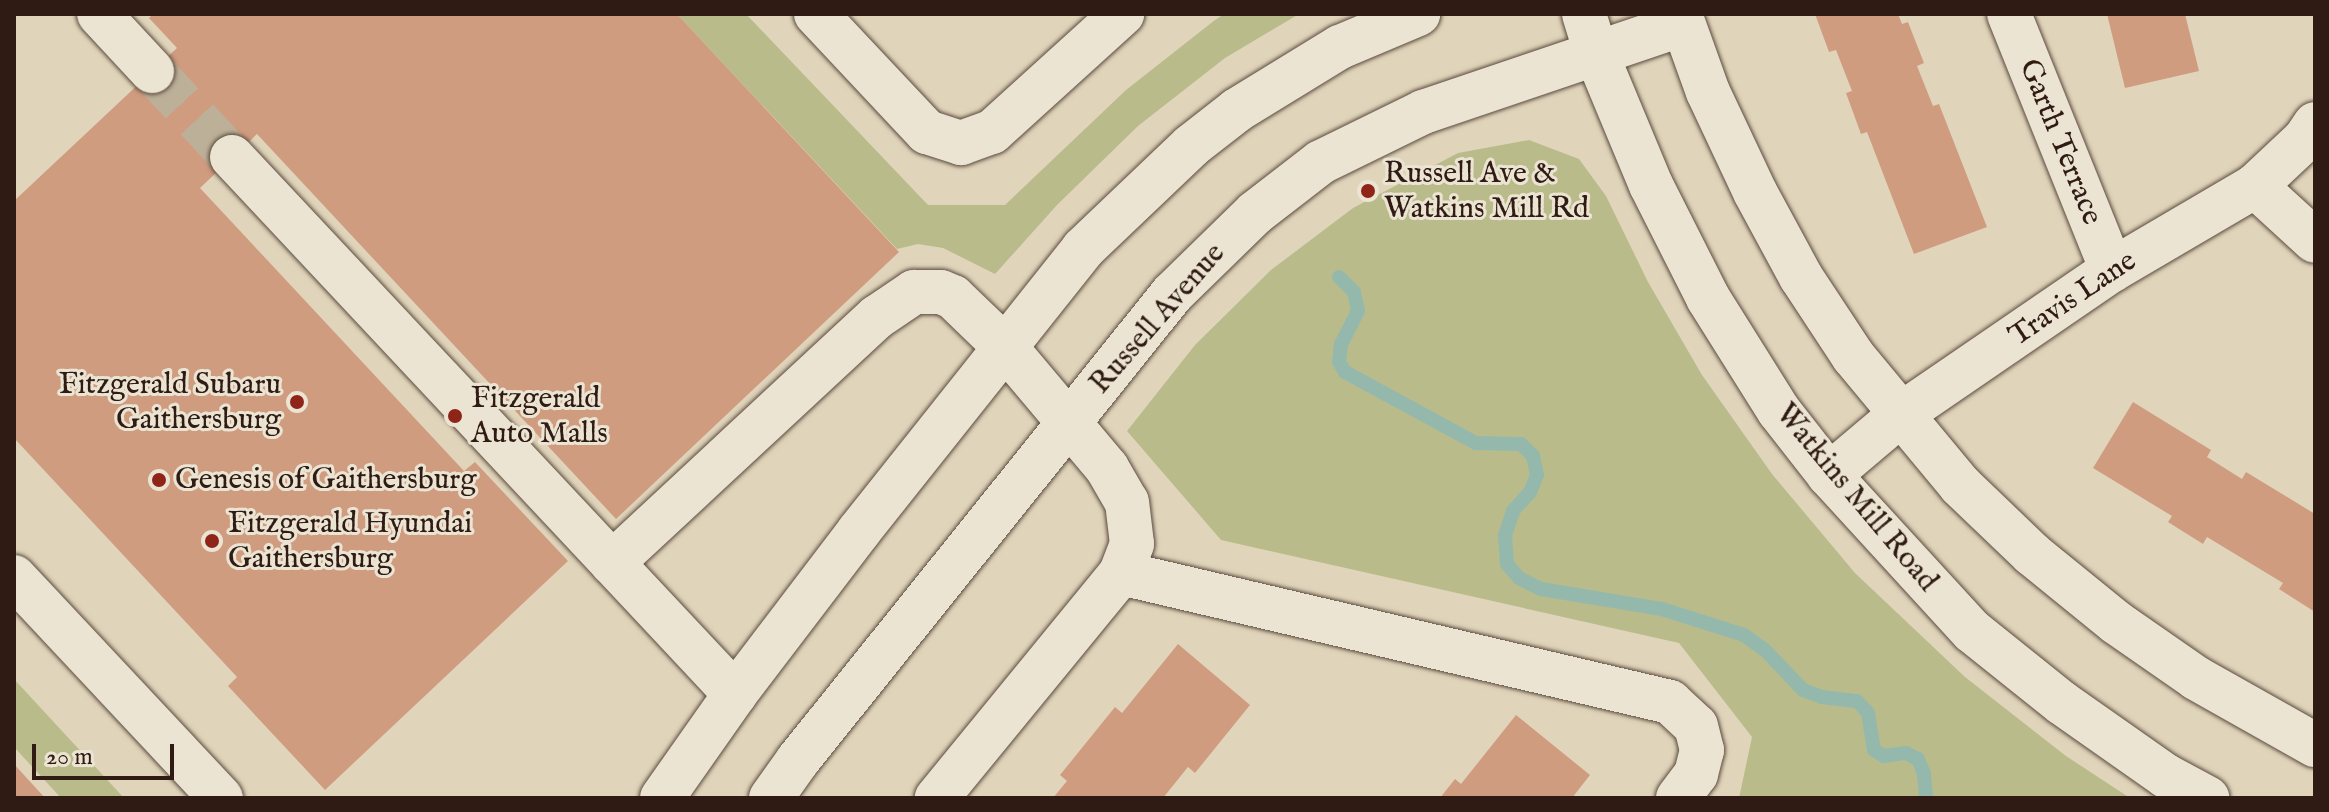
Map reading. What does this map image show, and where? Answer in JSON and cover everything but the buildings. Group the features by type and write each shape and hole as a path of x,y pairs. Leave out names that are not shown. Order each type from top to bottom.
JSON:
{"street":[{"path":"99,14 152,71"},
{"path":"816,14 927,132 961,143 992,132 1122,14"},
{"path":"662,798 735,694 1083,249 1191,146 1237,110 1340,47 1418,14"},
{"name":"Garth Terrace","path":"2009,14 2112,270"},
{"path":"1682,19 1708,92 1741,164 1801,277 1853,356 1900,415 1970,495 2032,554 2117,623 2196,678 2315,745"},
{"name":"Russell Avenue","path":"771,798 798,760 1172,294 1255,213 1321,162 1590,34 1682,19"},
{"name":"Watkins Mill Road","path":"1590,34 1651,185 1708,298 1779,411 1829,475 1972,631 2062,703 2166,776 2207,798"},
{"name":"Travis Lane","path":"1829,475 1900,415 2112,270 2255,186 2305,139 2315,124"},
{"path":"232,157 735,694"},
{"path":"2255,186 2315,241"},
{"path":"612,563 852,338 901,298 927,290 953,297 1006,348 1107,468 1127,502 1132,544 1121,573 937,798"},
{"path":"1121,573 1670,702 1696,726 1702,750 1696,774 1678,798"},
{"path":"14,577 221,798"}],"green space":[{"path":"677,14 746,14 928,205 1005,205 1126,90 1224,14 1299,14 1225,58 1138,126 1057,205 995,274 943,248 918,244 897,249"},
{"path":"1529,140 1579,159 1606,196 1648,282 1702,375 1772,474 1855,573 1965,677 2066,756 2130,798 1739,798 1752,737 1679,643 1221,540 1127,431 1195,345 1271,270 1353,208 1458,153"},
{"path":"14,679 124,798 61,798 14,747"}],"waterway":[{"path":"1339,277 1354,292 1358,311 1341,344 1339,362 1345,372 1476,443 1521,444 1533,456 1537,475 1530,492 1513,511 1505,535 1507,564 1519,578 1541,589 1662,609 1744,635 1765,650 1803,690 1822,697 1857,701 1868,713 1874,750 1884,756 1906,753 1918,759 1924,774 1926,798"}],"tunnel":[{"path":"152,71 232,157"}],"place":[{"name":"Russell Ave & Watkins Mill Rd","path":"1368,191"},
{"name":"Fitzgerald Subaru Gaithersburg","path":"297,402"},
{"name":"Fitzgerald Auto Malls","path":"455,416"},
{"name":"Genesis of Gaithersburg","path":"159,480"},
{"name":"Fitzgerald Hyundai Gaithersburg","path":"212,541"}]}
